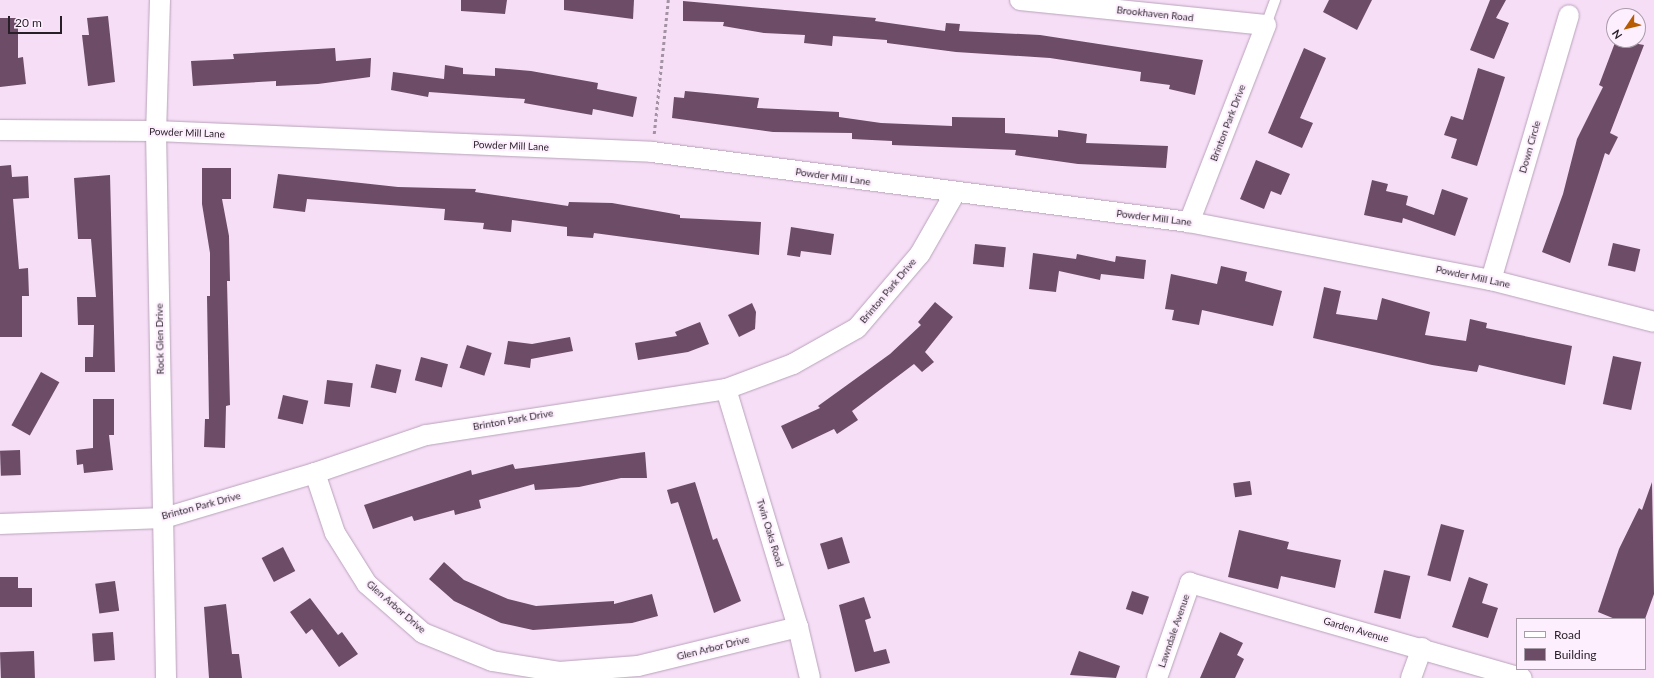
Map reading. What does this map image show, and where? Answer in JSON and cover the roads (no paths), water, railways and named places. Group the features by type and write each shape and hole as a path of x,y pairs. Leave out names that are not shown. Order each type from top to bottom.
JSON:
{"street":[{"name":"Rock Glen Drive","path":"160,0 156,131 166,678"},
{"name":"Brookhaven Road","path":"1020,0 1266,25"},
{"name":"Down Circle","path":"1491,280 1569,15"},
{"name":"Brinton Park Drive","path":"1189,222 1266,25"},
{"name":"Powder Mill Lane","path":"0,130 156,131 652,152 955,193 1189,222 1491,280 1654,322"},
{"name":"Brinton Park Drive","path":"0,524 164,518 315,473 426,434 726,389 793,364 856,328 920,254 955,193"},
{"name":"Twin Oaks Road","path":"726,389 798,627 810,678"},
{"name":"Glen Arbor Drive","path":"315,473 335,532 367,584 423,633 492,661 559,672 638,666 798,627"},
{"name":"Garden Avenue","path":"1190,583 1422,648 1522,678"},
{"name":"Lawndale Avenue","path":"1157,678 1190,583"},
{"path":"1411,678 1422,648"}],"lane":[{"path":"1266,25 1275,0"}]}
